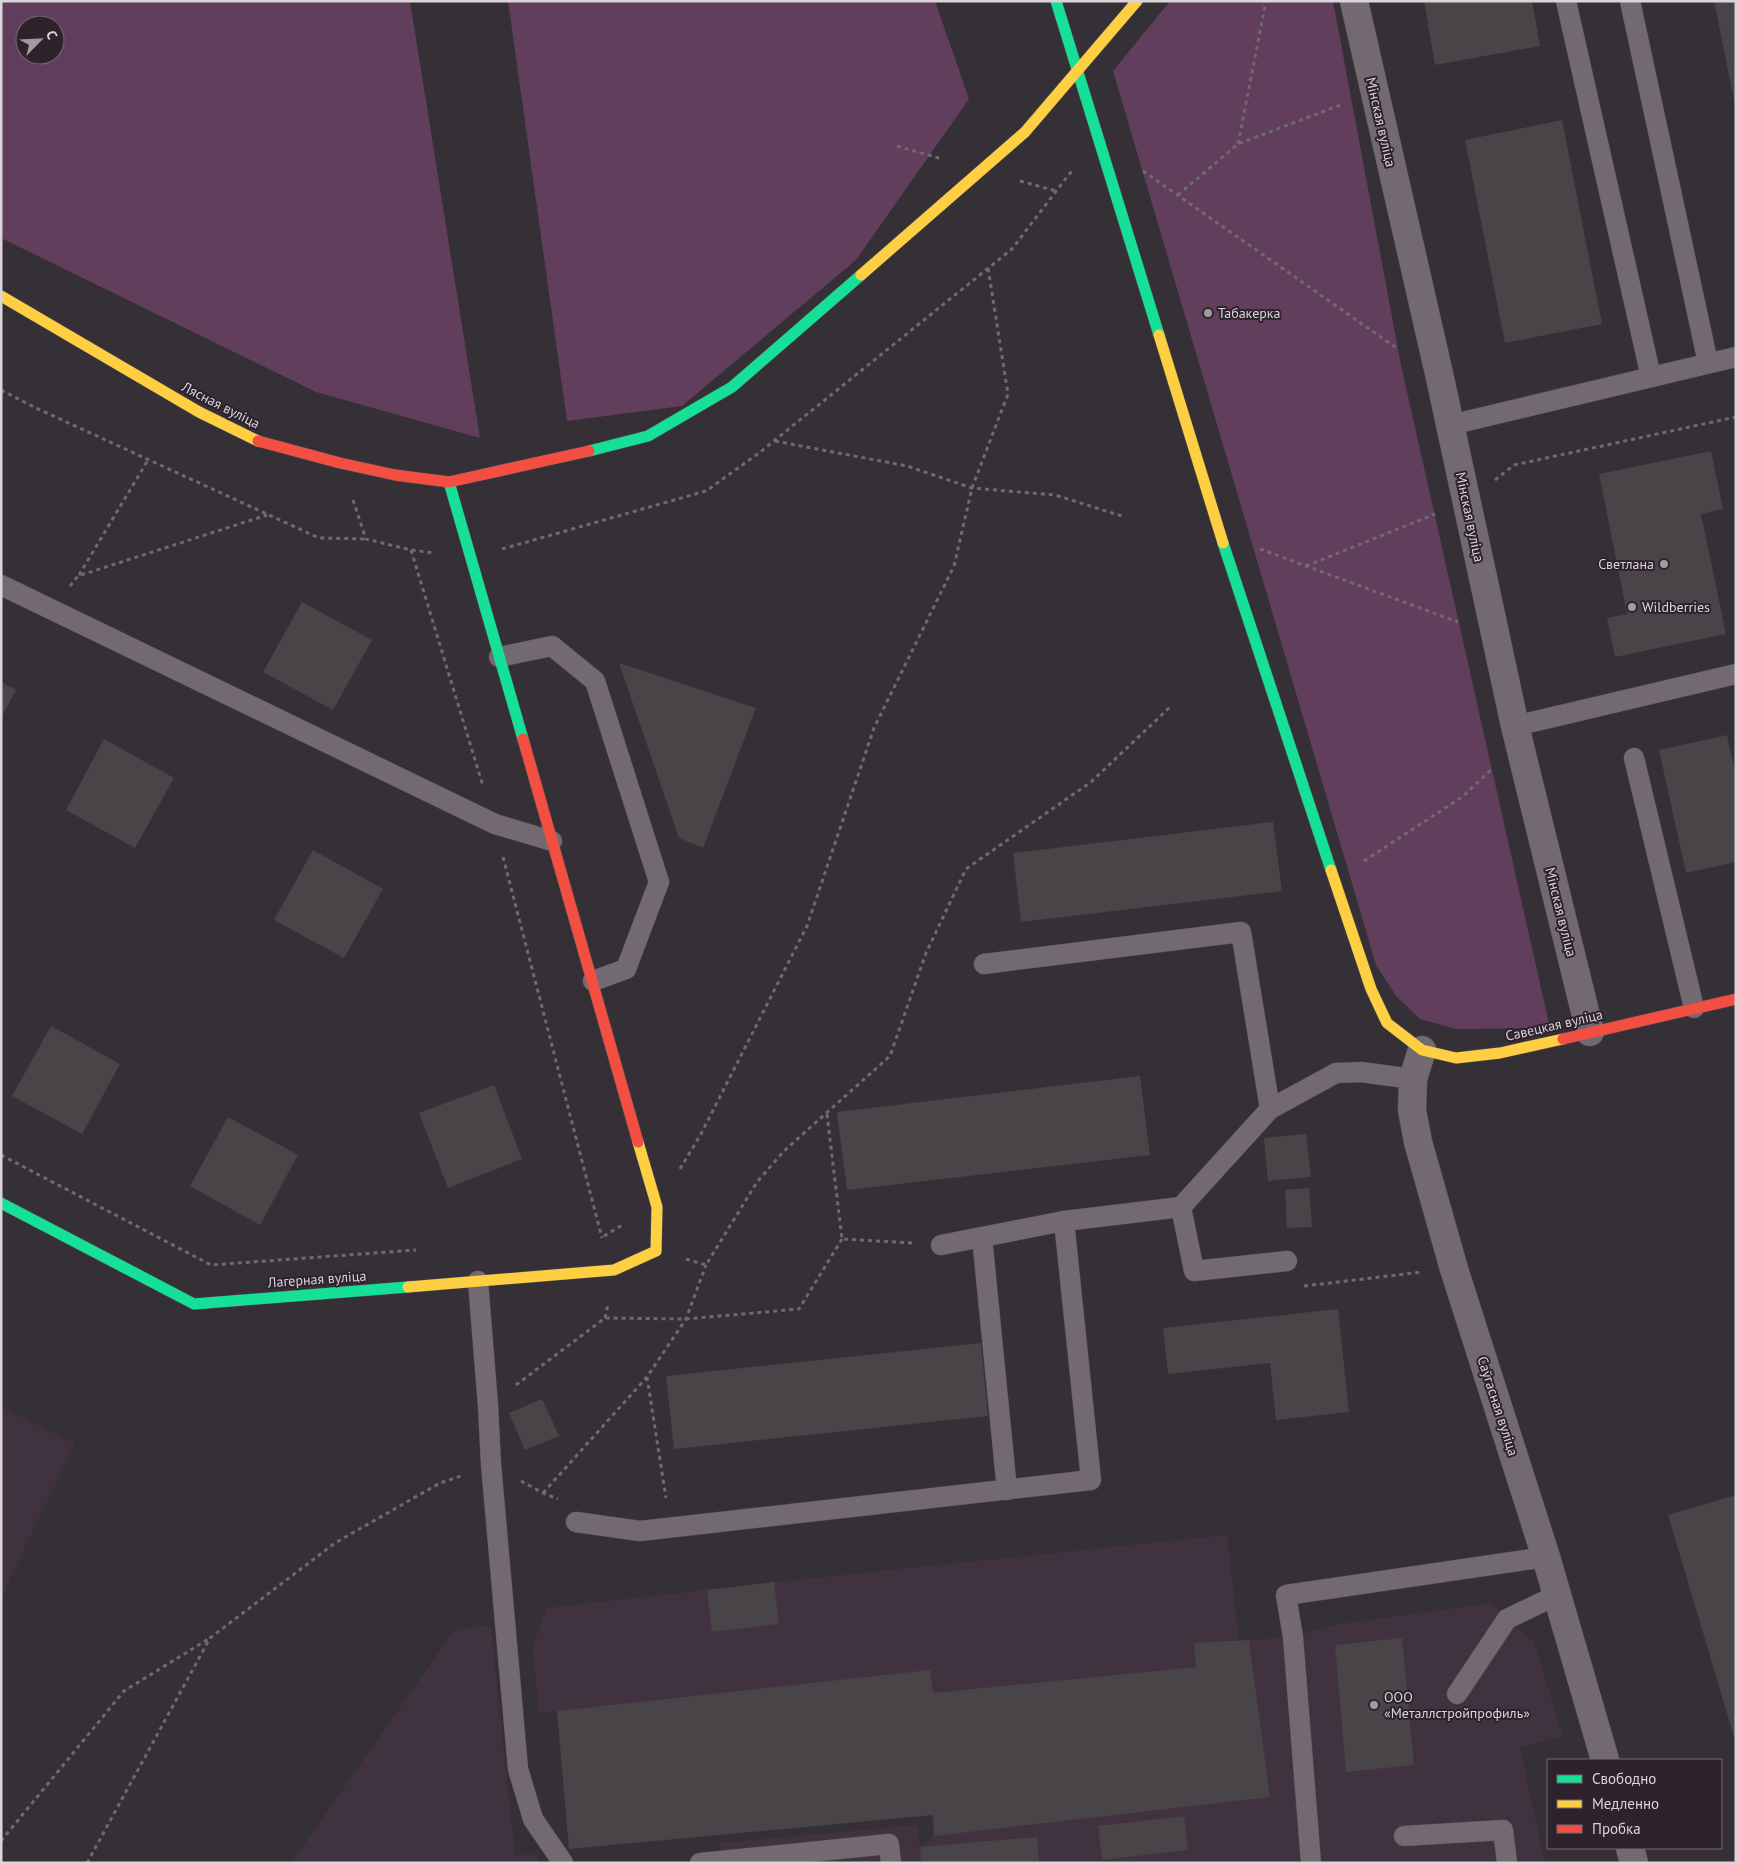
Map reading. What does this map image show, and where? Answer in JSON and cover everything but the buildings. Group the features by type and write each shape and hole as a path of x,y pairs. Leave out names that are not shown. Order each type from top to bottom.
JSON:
{"street":[{"path":"1056,1 1220,534 1335,880"},
{"path":"1078,70 1137,1"},
{"name":"Мінская вуліца","path":"1354,1 1450,425 1517,734 1590,1032"},
{"name":"Лясная вуліца","path":"1,296 198,412 264,444 394,475 449,482 564,458 648,436 732,387 1025,132 1078,70"},
{"path":"449,482 657,1206 656,1251"},
{"name":"Савецкая вуліца","path":"1335,880 1372,989 1387,1024 1422,1050 1456,1058 1500,1053 1736,998"},
{"name":"Саўгасная вуліца","path":"1422,1050 1413,1079 1412,1110 1418,1142 1454,1269 1546,1557 1605,1759"},
{"name":"Лагерная вуліца","path":"1,1203 194,1304 614,1270 656,1251"},
{"path":"1630,1849 1634,1863"}],"lane":[{"path":"1566,1 1650,377"},
{"path":"1630,1 1708,363"},
{"path":"1450,425 1736,357"},
{"path":"1,585 495,824 552,841"},
{"path":"499,658 552,646 594,681 659,882 626,969 593,981"},
{"path":"1517,734 1736,674"},
{"path":"1634,758 1694,1008"},
{"path":"984,964 1241,932 1270,1109"},
{"path":"941,1245 1064,1222 1181,1208 1270,1109 1336,1073 1361,1072 1413,1079"},
{"path":"1181,1208 1194,1271 1287,1261"},
{"path":"576,1522 640,1531 1091,1480 1064,1222"},
{"path":"982,1237 1007,1490"},
{"path":"478,1282 491,1464 518,1769 533,1819 563,1863"},
{"path":"1311,1863 1293,1637 1286,1595 1546,1557"},
{"path":"1457,1694 1507,1619 1557,1595"},
{"path":"1404,1836 1503,1830 1507,1863"},
{"path":"700,1863 889,1844 891,1863"}],"path":[{"path":"1238,144 1266,1"},
{"path":"1178,195 1238,144 1374,92"},
{"path":"897,146 943,160"},
{"path":"1142,170 1399,349"},
{"path":"1017,180 1056,191"},
{"path":"601,1237 657,1206 701,1134 807,926 874,728 954,566 972,488 1008,394 988,268"},
{"path":"1,390 36,408 319,538 366,539"},
{"path":"1306,566 1466,502 1514,465 1736,417"},
{"path":"774,441 907,466 972,488 1055,495 1122,516"},
{"path":"50,608 78,576 148,460"},
{"path":"78,576 268,515"},
{"path":"1220,534 1495,636"},
{"path":"411,550 495,824 601,1237 614,1270"},
{"path":"543,1493 647,1377 686,1320 706,1265 757,1182 784,1151 890,1056 926,954 966,869 1091,782 1170,708"},
{"path":"1335,880 1462,797 1517,734"},
{"path":"488,1406 605,1318 686,1320 798,1309 842,1239 827,1114"},
{"path":"1,1155 211,1265 426,1250"},
{"path":"842,1239 941,1245"},
{"path":"656,1251 706,1265"},
{"path":"1300,1286 1454,1269"},
{"path":"647,1377 667,1502"},
{"path":"1,1841 124,1690 210,1638 336,1543 440,1483 491,1464 543,1493 559,1499"},
{"path":"87,1863 210,1638"}],"shaded area":[{"path":"1,1 410,1 480,438 316,392 1,238"},
{"path":"508,1 935,1 969,99 856,260 682,406 567,421"},
{"path":"1170,1 1333,1 1401,365 1550,1028 1456,1029 1420,1019 1396,996 1376,965 1113,71"},
{"path":"1,1407 75,1444 1,1597"},
{"path":"1227,1535 1239,1641 1293,1637 1333,1625 1491,1603 1534,1642 1563,1736 1520,1747 1545,1863 723,1863 719,1843 918,1825 920,1847 934,1836 932,1815 569,1849 557,1711 539,1713 532,1646 547,1608 774,1582"},
{"path":"491,1626 515,1855 538,1855 539,1863 291,1863 455,1629"}],"traffic: fast":[{"path":"1056,1 1159,335"},
{"path":"589,451 648,436 732,387 861,275"},
{"path":"449,482 523,739"},
{"path":"1223,543 1331,870"},
{"path":"1,1203 194,1304 408,1287"}],"traffic: slow":[{"path":"861,275 1025,132 1137,1"},
{"path":"1,296 199,412 258,441"},
{"path":"1159,335 1223,543"},
{"path":"1331,870 1371,989 1387,1023 1422,1050 1456,1058 1500,1053 1563,1039"},
{"path":"408,1287 614,1270 656,1251 657,1207 638,1142"}],"traffic: jam":[{"path":"258,441 340,463 395,475 449,482 589,451"},
{"path":"523,739 638,1142"},
{"path":"1563,1039 1736,999"}],"place":[{"name":"Табакерка","path":"1208,313"},
{"name":"Светлана","path":"1664,564"},
{"name":"Wildberries","path":"1632,607"},
{"name":"ООО «Металлстройпрофиль»","path":"1374,1705"}]}
